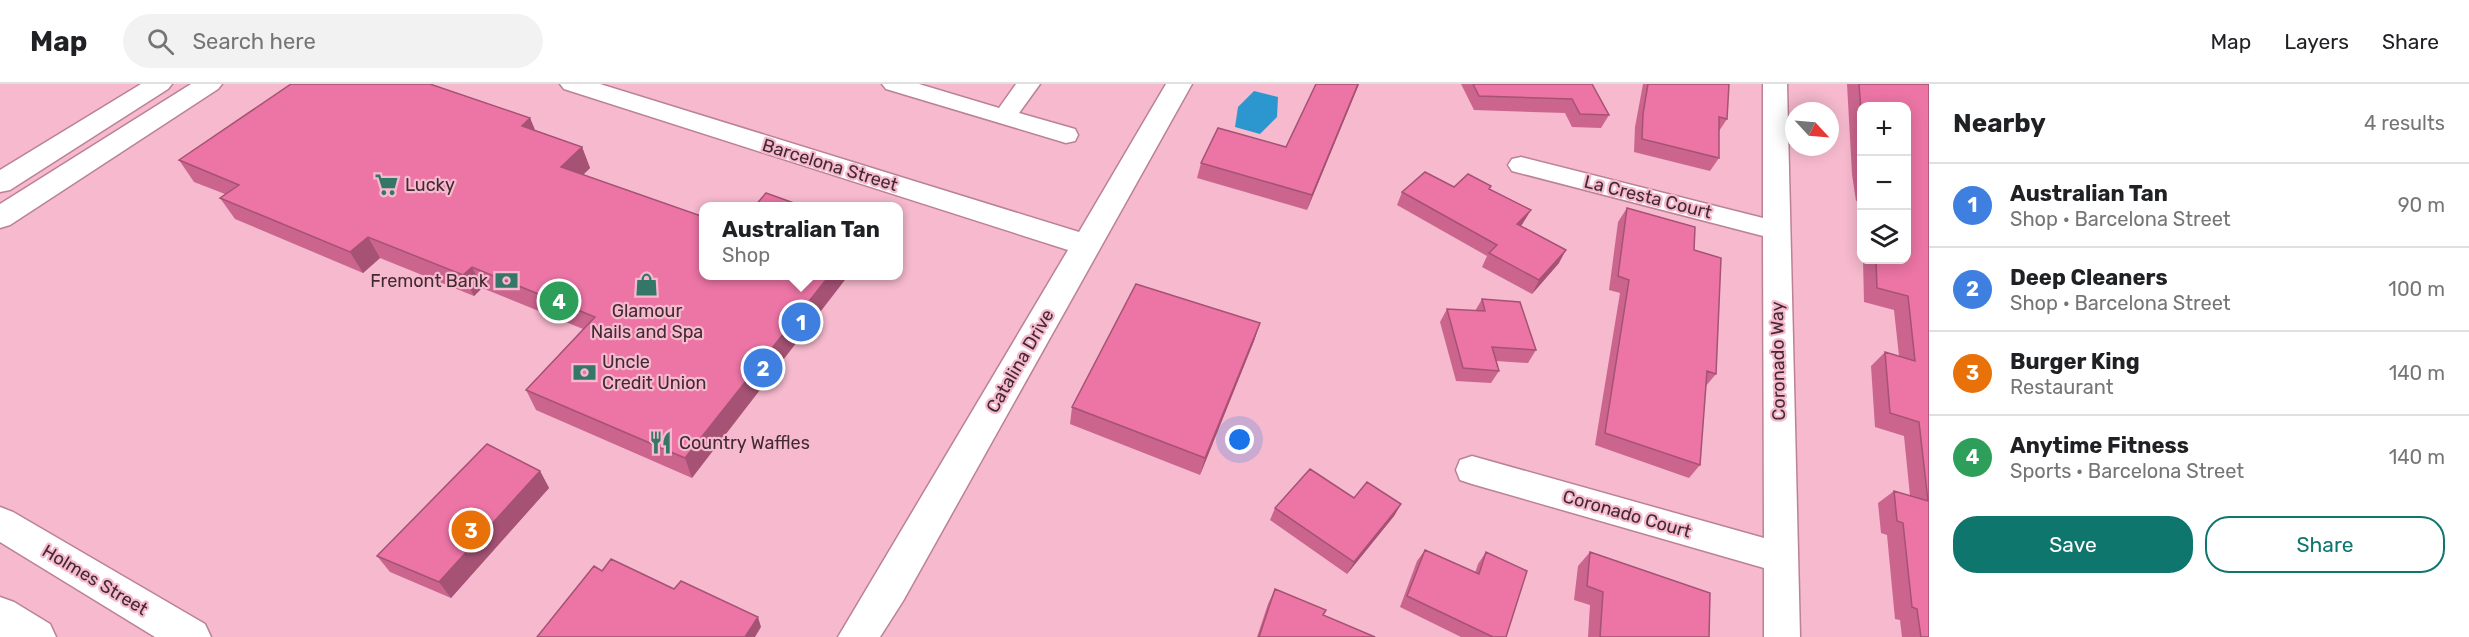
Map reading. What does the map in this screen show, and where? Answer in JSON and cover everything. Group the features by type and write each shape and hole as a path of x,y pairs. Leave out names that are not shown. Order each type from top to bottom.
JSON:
{"street":[{"path":"0,183 159,84"},
{"path":"0,218 209,84"},
{"name":"Barcelona Street","path":"573,84 1087,245"},
{"path":"894,84 1066,135"},
{"path":"1004,117 1028,84"},
{"name":"Catalina Drive","path":"858,637 889,589 1179,84"},
{"name":"Coronado Way","path":"1775,84 1775,230 1782,637"},
{"name":"La Cresta Court","path":"1521,165 1775,230"},
{"name":"Coronado Court","path":"1472,470 1781,558"},
{"name":"Holmes Street","path":"0,523 191,637"},
{"path":"0,615 36,637"}],"water":[{"path":"1254,91 1278,97 1277,117 1260,134 1235,127 1238,107"}],"building":[{"path":"291,84 430,84 530,118 522,126 582,147 561,167 699,215 699,280 826,280 685,458 526,390 595,317 472,267 463,275 368,237 350,252 220,198 239,185 179,160"},
{"path":"1316,84 1358,84 1312,195 1201,163 1218,128 1286,147"},
{"path":"1473,84 1592,84 1609,115 1580,114 1572,99 1479,96"},
{"path":"1648,84 1729,84 1727,119 1719,117 1719,158 1642,139"},
{"path":"1859,84 1929,84 1929,637 1921,637 1917,609 1912,607 1903,523 1897,521 1894,491 1928,501 1919,422 1890,413 1885,352 1915,361 1908,296 1877,288 1876,264 1911,264 1911,102 1860,102"},
{"path":"1425,172 1454,187 1468,174 1491,186 1489,189 1531,210 1517,224 1566,250 1539,280 1489,253 1497,245 1402,192"},
{"path":"766,193 791,202 758,202"},
{"path":"1627,208 1695,227 1694,250 1721,258 1716,374 1707,371 1700,465 1605,433 1629,280 1618,276"},
{"path":"1136,284 1260,323 1205,458 1072,407"},
{"path":"1482,299 1520,302 1536,350 1492,347 1499,371 1463,368 1447,309 1485,311"},
{"path":"487,444 540,471 439,582 377,556"},
{"path":"1310,469 1354,498 1367,482 1401,504 1354,562 1275,508"},
{"path":"1425,550 1479,574 1486,552 1527,571 1506,637 1493,637 1407,596"},
{"path":"1590,552 1710,593 1709,637 1600,637 1603,592 1587,586"},
{"path":"611,559 674,589 681,581 758,617 745,637 537,637 594,566 602,571"},
{"path":"1275,589 1326,610 1323,615 1375,637 1259,637"}],"place":[{"name":"Lucky","path":"387,185"},
{"name":"Fremont Bank","path":"506,281"},
{"name":"Glamour Nails and Spa","path":"647,285"},
{"name":"Anytime Fitness","path":"559,301"},
{"name":"Australian Tan","path":"801,322"},
{"name":"Deep Cleaners","path":"763,368"},
{"name":"Uncle Credit Union","path":"584,372"},
{"name":"Country Waffles","path":"661,443"},
{"name":"Burger King","path":"471,530"}]}
